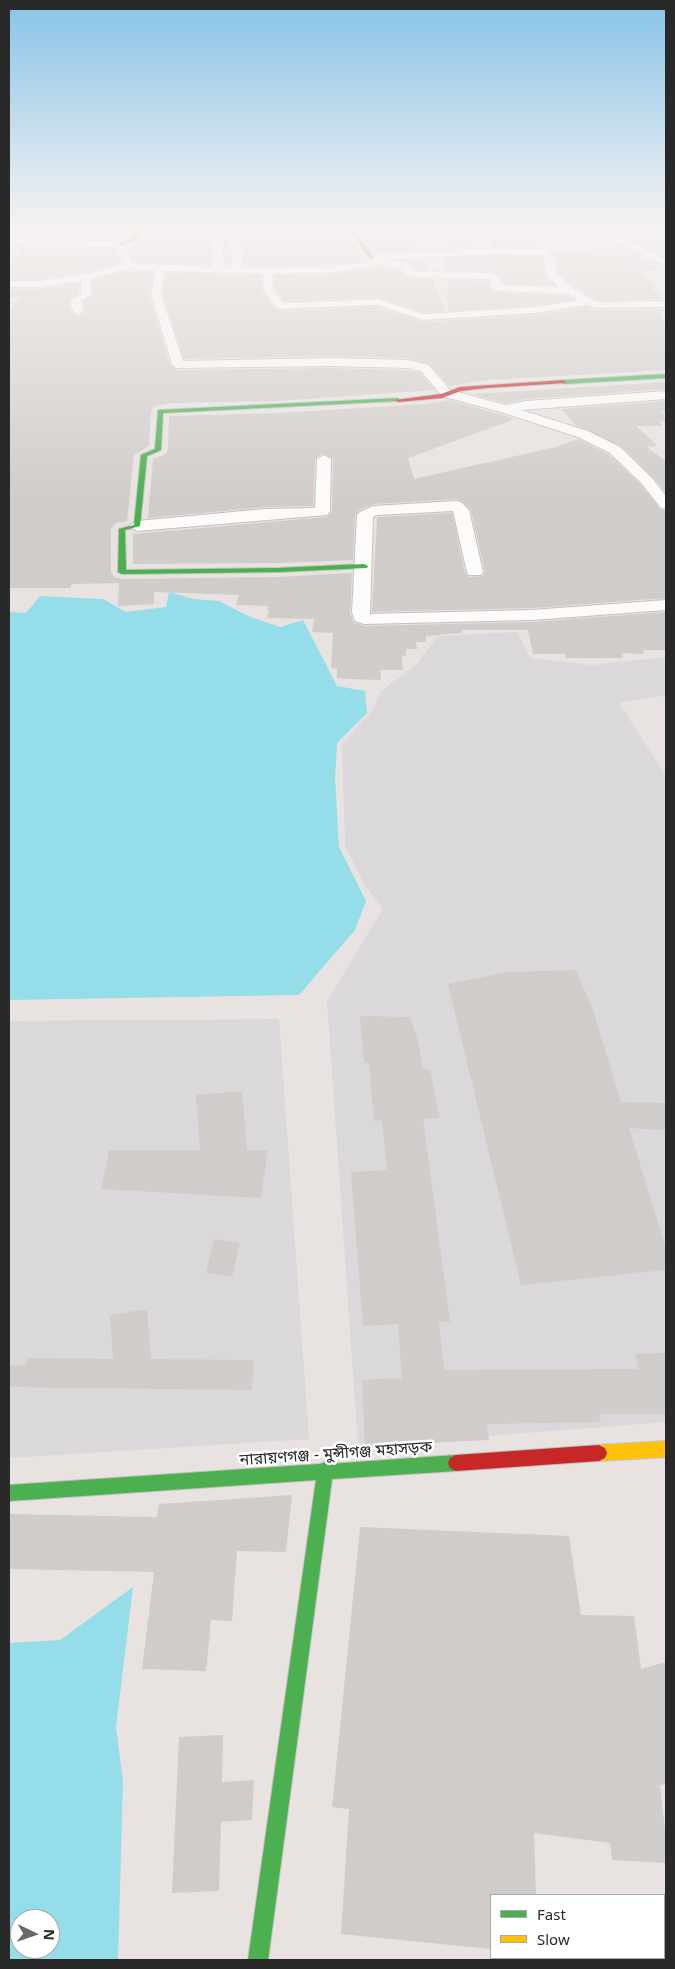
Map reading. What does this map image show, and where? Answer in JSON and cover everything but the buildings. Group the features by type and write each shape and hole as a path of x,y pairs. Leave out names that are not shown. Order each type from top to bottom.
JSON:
{"street":[{"path":"164,318 178,364 188,366 358,362 408,364 425,368 446,393 510,410 583,434 615,450 647,481 666,505"},
{"path":"137,526 144,455 158,450 160,411 437,398 460,389 487,386 666,376"},
{"path":"510,410 511,407 526,405 666,395"},
{"path":"324,459 322,512 265,514 122,528 124,572 278,570 364,566"},
{"path":"476,572 462,510 457,506 411,507 367,512 365,515 361,612 361,617 364,619 532,615 666,604"},
{"name":"নারায়ণগঞ্জ - মুন্সীগঞ্জ মহাসড়ক","path":"9,1493 325,1470 666,1449"},
{"path":"258,1960 325,1470"}],"shaded area":[{"path":"517,632 530,658 592,665 666,657 666,695 619,703 666,776 666,1422 358,1446 327,1001 383,909 364,884 345,846 342,744 373,710 381,691 418,663 438,636"},
{"path":"279,1019 309,1439 9,1458 9,1021"}],"water":[{"path":"169,592 193,599 219,601 248,616 280,627 303,620 337,686 365,691 367,713 337,743 335,779 339,847 366,901 355,930 299,995 9,1000 9,612 26,613 40,596 103,599 126,612 166,607"},
{"path":"133,1587 116,1727 123,1782 118,1960 9,1960 9,1643 60,1640"}],"traffic: fast":[{"path":"564,382 666,376"},
{"path":"364,566 278,570 122,572 122,529 137,526 144,455 158,450 160,411 398,400"},
{"path":"9,1493 456,1463"},
{"path":"258,1960 325,1470"}],"traffic: slow":[{"path":"599,1453 666,1449"}],"traffic: jam":[{"path":"398,400 442,396 460,389 487,386 564,382"},
{"path":"456,1463 599,1453"}]}
